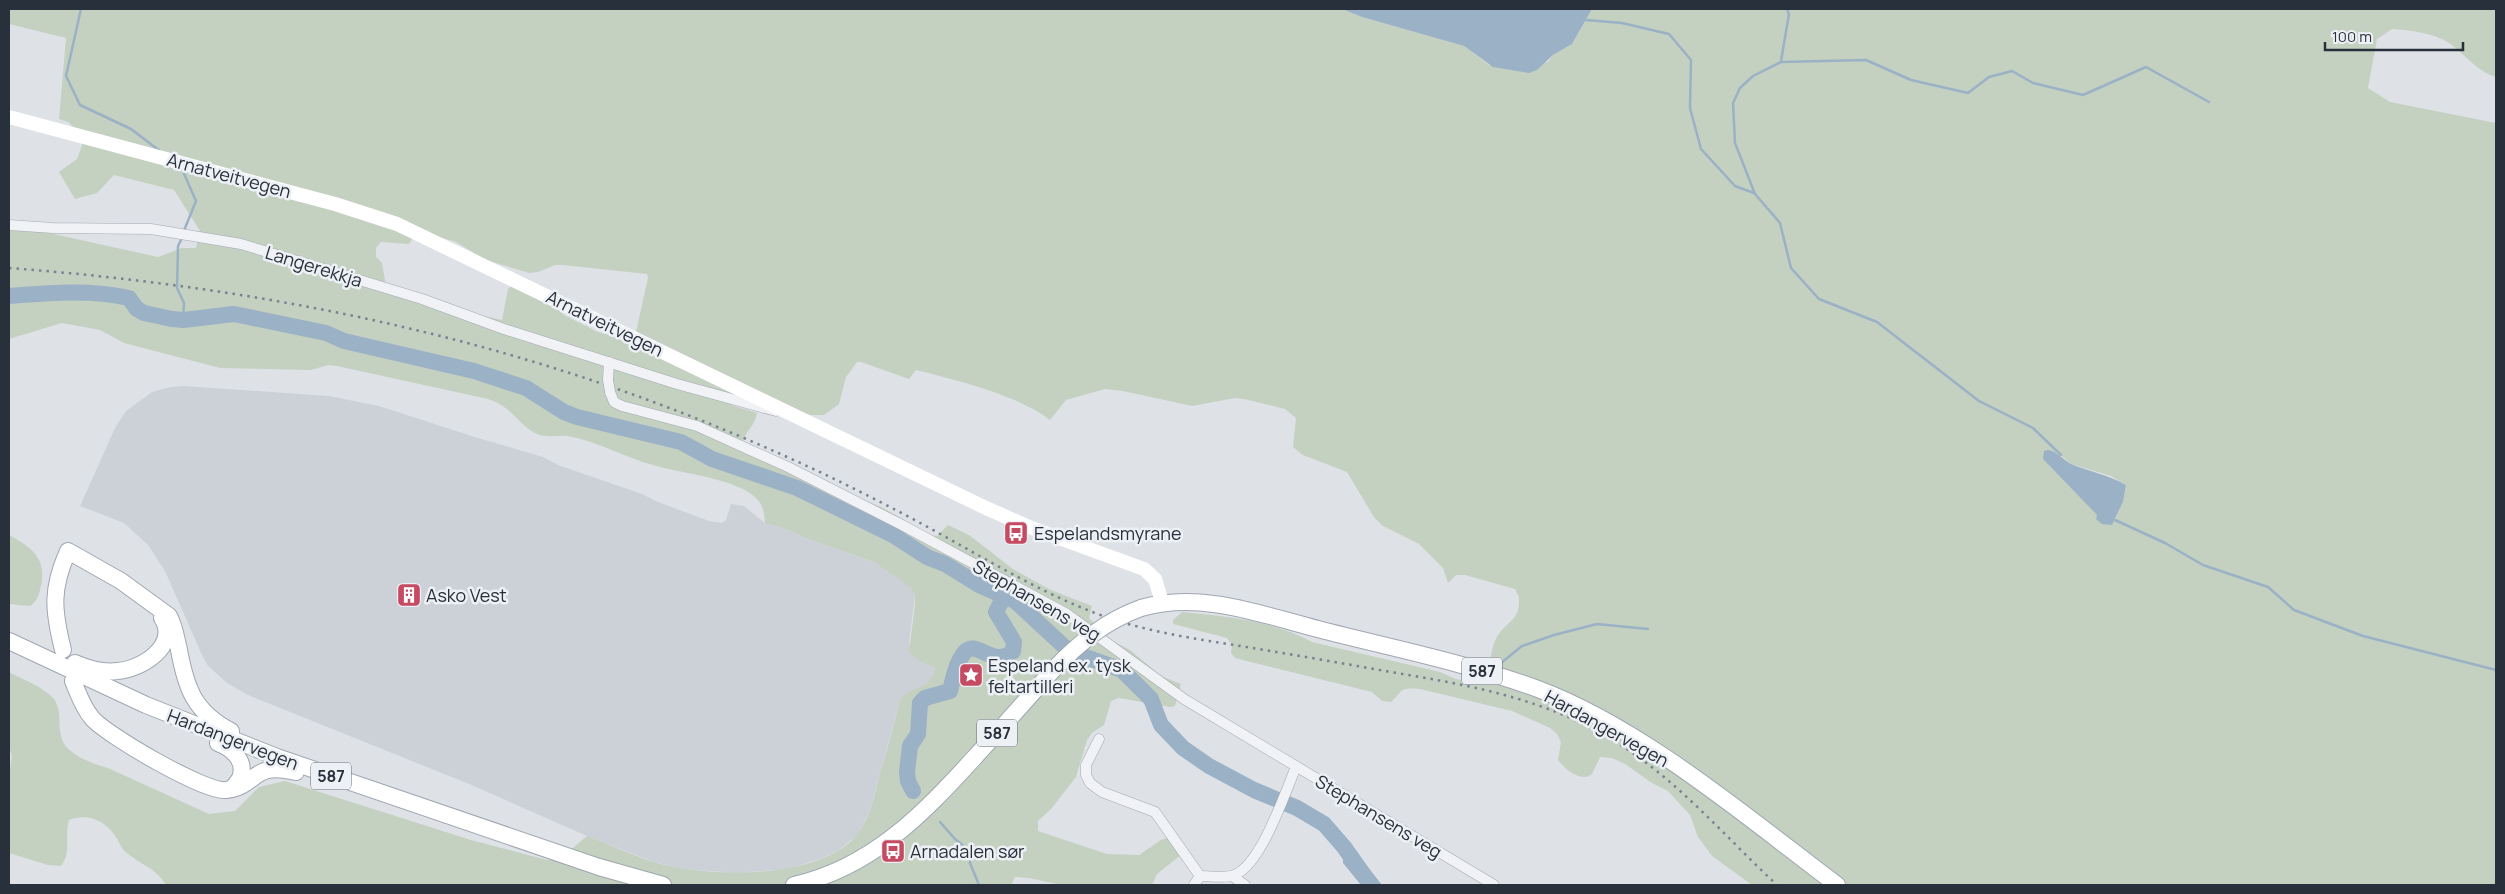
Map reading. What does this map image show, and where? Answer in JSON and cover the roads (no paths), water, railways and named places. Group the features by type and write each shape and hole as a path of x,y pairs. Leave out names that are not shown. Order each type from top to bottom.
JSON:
{"main road":[{"name":"Arnatveitvegen","path":"9,116 335,204 397,224 1010,518 1144,569 1155,578 1162,602"},
{"name":"587","path":"63,650 57,625 55,590 68,551 114,576 169,616 174,625 188,688 198,706 211,719 247,738 340,772 375,792"},
{"name":"Hardangervegen","path":"794,885 829,874 857,861 904,830 939,796 1053,670 1090,635 1115,618 1162,602 1200,602 1247,610 1471,668 1538,689 1621,731 1674,765 1837,885"},
{"name":"587","path":"9,632 85,667 106,672 126,670 150,659 162,646 166,634 164,622 155,606"},
{"name":"Hardangervegen","path":"9,641 122,695 245,745 375,792 599,867 663,885"},
{"path":"73,681 92,718 121,742 206,786 223,791 232,789"},
{"name":"587","path":"122,695 142,710 224,745 235,752 240,760 242,774 232,789"},
{"name":"587","path":"232,789 240,787 264,770 284,769 376,799 426,809"}],"street":[{"name":"Langerekkja","path":"9,225 53,228 151,229 217,239 293,258 413,296 504,329 608,362 695,389 792,415"},
{"name":"Stephansens veg","path":"608,362 608,380 614,402 622,406 697,426 788,467 902,525 1067,614 1184,699 1494,885"},
{"path":"1099,739 1086,765 1086,775 1090,783 1102,792 1155,812 1200,876"},
{"path":"1232,876 1254,858 1277,814 1296,767"},
{"path":"1200,876 1232,876 1245,885"},
{"path":"1194,885 1200,876"}],"water":[{"path":"1342,9 1592,9 1572,44 1553,55 1537,70 1529,73 1493,67 1464,46 1362,17"},
{"path":"2048,450 2058,454 2071,464 2112,478 2126,485 2123,502 2112,525 2102,524 2096,519 2097,515 2043,459 2044,451"},
{"path":"1346,846 1354,850 1382,885 1361,885 1343,863 1343,850"}],"waterway":[{"path":"81,9 66,76 80,105 131,129 160,151"},
{"path":"1781,61 1789,14 1787,9"},
{"path":"1586,20 1622,23 1669,34 1691,60 1690,108 1701,149 1735,186 1754,193"},
{"path":"2061,455 2033,428 1979,401 1877,322 1819,299 1791,268 1780,223 1755,194 1735,143 1733,103 1740,88 1753,76 1781,62 1866,60 1911,80 1968,93 1989,77 2012,71 2033,83 2083,95 2146,67 2209,102"},
{"path":"182,169 196,201 183,233"},
{"path":"182,238 178,246 177,288 184,303 183,320"},
{"path":"9,296 69,292 99,293 129,298 137,309 144,313 172,319 183,320 234,314 326,333 344,341 474,371 526,388 564,412 577,417 681,442 712,459 797,488 893,535 927,557 945,564 979,585 1015,601 1069,651 1122,670 1151,699 1161,725 1183,748 1209,766 1254,790 1297,808 1324,824 1344,847 1371,885"},
{"path":"2115,520 2165,543 2203,565 2268,587 2294,610 2363,636 2496,670"},
{"path":"913,791 908,781 907,772 910,746 918,734 920,703 925,698 950,691 959,661 969,649 980,650 999,657 1006,656 1013,651 1014,642 996,612 1004,596"},
{"path":"1496,667 1522,646 1554,635 1597,624 1648,629"},
{"path":"940,822 955,839 970,851 970,863 979,885"}],"railway":[{"path":"9,268 107,277 205,290 301,306 397,326 491,350 585,378 677,411 769,449 886,505 1034,586 1103,616 1135,626 1184,637 1442,681 1498,693 1552,710 1604,735 1652,767 1674,785 1777,885"}],"place":[{"name":"Espelandsmyrane","path":"1016,533"},
{"name":"Asko Vest","path":"409,595"},
{"name":"Espeland ex. tysk feltartilleri","path":"971,675"},
{"name":"Arnadalen sør","path":"893,851"}]}
